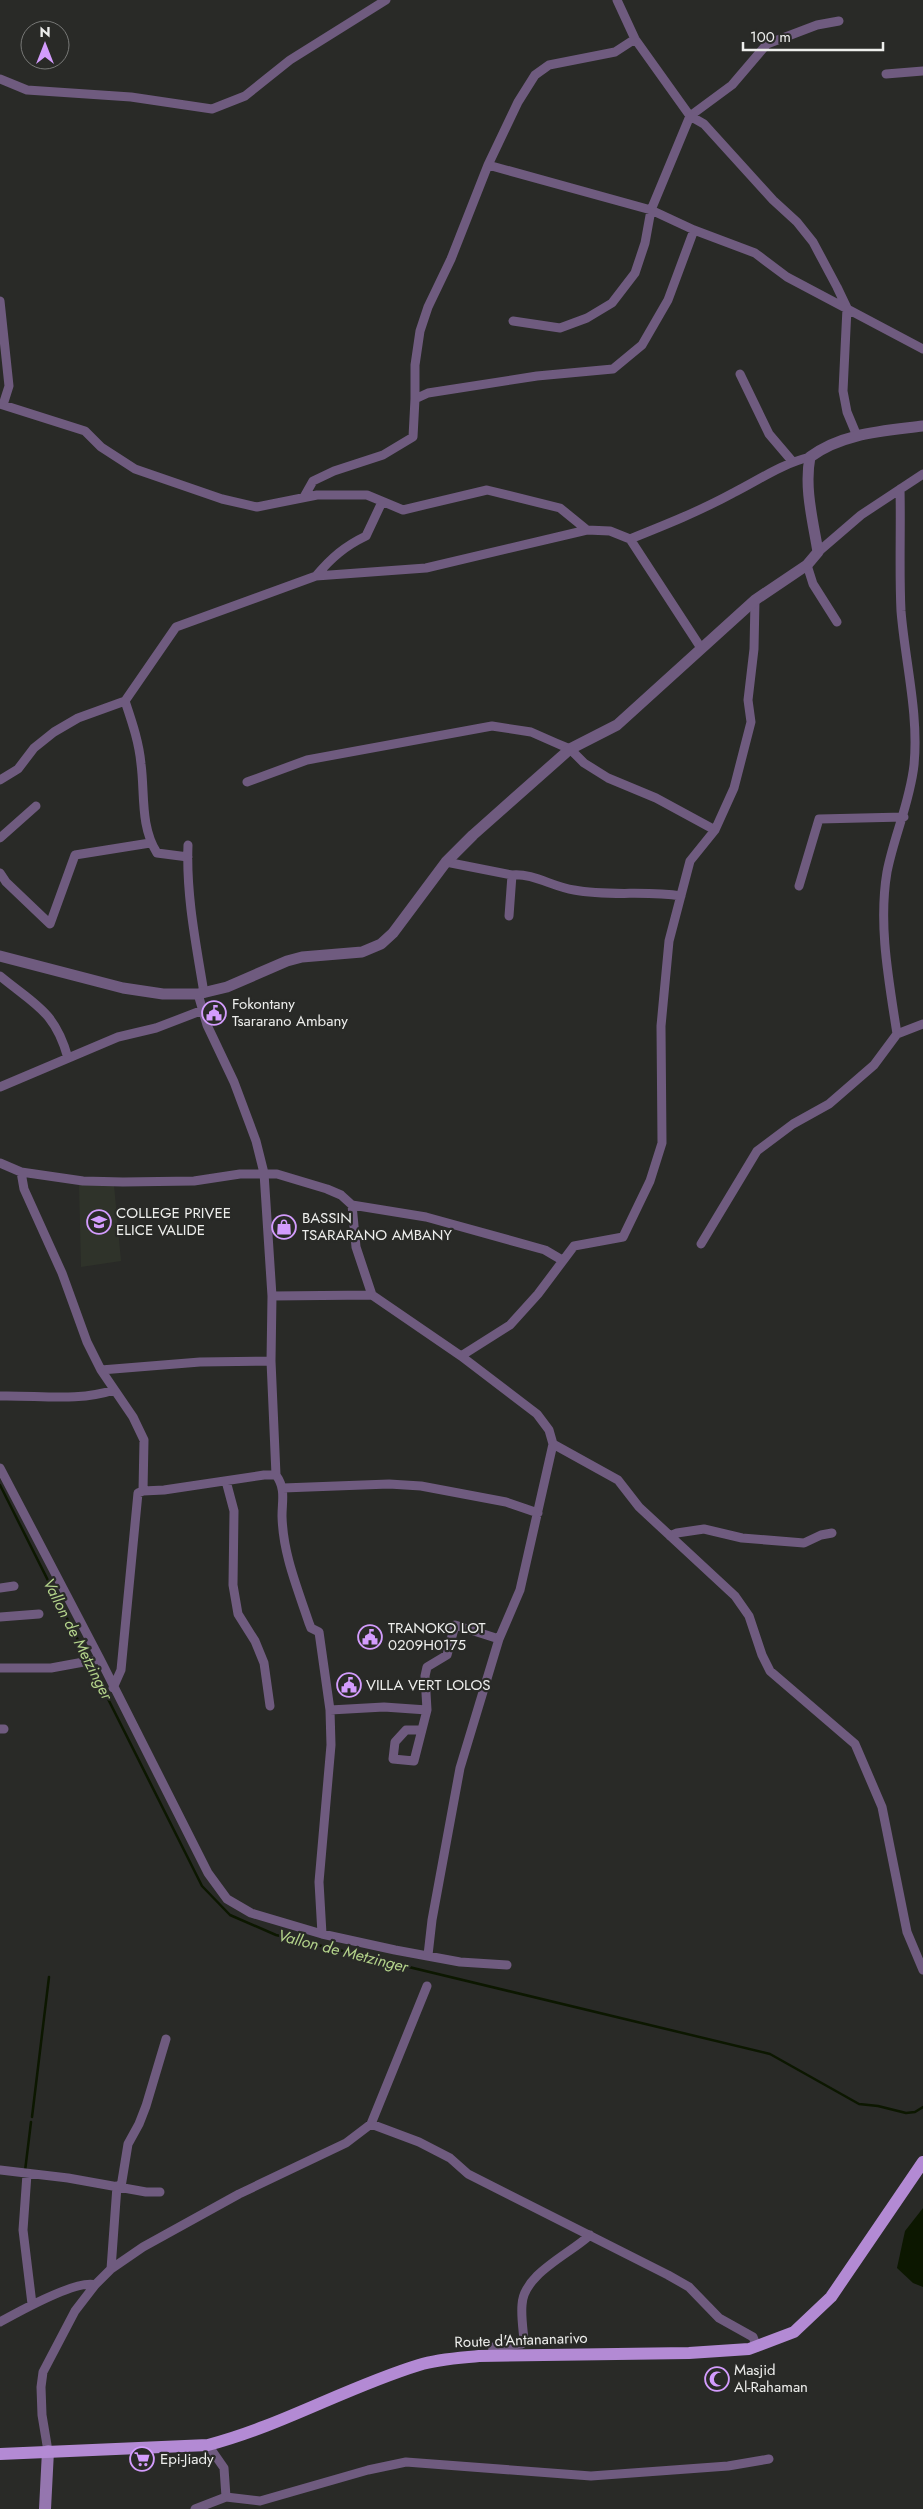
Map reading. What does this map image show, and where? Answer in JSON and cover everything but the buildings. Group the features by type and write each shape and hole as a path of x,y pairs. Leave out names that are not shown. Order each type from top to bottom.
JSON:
{"main road":[{"name":"Route d'Antananarivo","path":"0,2454 208,2445 235,2438 373,2381 420,2365 445,2359 492,2356 689,2353 758,2347 794,2332 810,2319 831,2297 923,2162"},
{"path":"45,2509 48,2451"}],"street":[{"path":"0,79 27,90 131,98 212,109 245,96 290,60 386,0"},
{"path":"618,0 635,39 690,116 704,124 773,200 797,222 813,242 847,308 844,391 847,412 857,436"},
{"path":"513,322 560,328 586,318 612,302 635,273 645,244 650,210 690,116 732,85 767,44 817,25 839,21"},
{"path":"304,498 313,481 334,471 383,455 413,437 416,399 415,365 420,331 437,284 452,259 488,165 510,116 535,75 549,65 616,52 635,39"},
{"path":"886,74 923,71"},
{"path":"488,165 650,210 694,230 755,253 787,277 923,349"},
{"path":"416,399 428,394 537,376 613,369 642,346 668,300 694,230"},
{"path":"0,301 8,386 1,405 85,431 101,447 135,469 222,499 257,507 304,498 367,495 403,510 487,490 560,508 587,530"},
{"path":"740,374 769,434 792,461"},
{"path":"630,538 682,518 792,461 810,457 825,446 857,436 923,426"},
{"path":"810,457 807,472 808,488 818,552"},
{"path":"0,956 123,988 163,994 201,994 227,987 286,961 302,957 362,952 381,944 393,933 446,862 570,749 617,725 755,600 807,564 861,515 923,474"},
{"path":"897,1034 884,949 886,901 890,858 904,818 914,765 913,719 902,610 900,489"},
{"path":"316,576 331,558 346,545 366,536 382,502"},
{"path":"0,780 18,769 34,748 54,732 78,718 125,700 176,628 316,576 426,568 587,530 610,531 630,538 701,648"},
{"path":"807,564 813,584 837,622"},
{"path":"461,1356 510,1325 538,1294 574,1246 622,1237 650,1181 662,1143 661,1026 669,941 690,861 714,830 734,788 750,722 748,700 754,649 755,600"},
{"path":"125,700 138,742 144,813 150,843 157,853 188,857"},
{"path":"247,782 316,758 492,726 530,732 570,749 584,763 608,778 656,798 714,830"},
{"path":"0,838 36,806"},
{"path":"799,886 819,818 904,818"},
{"path":"0,873 3,882 50,924 75,855 150,843"},
{"path":"188,844 192,919 202,1010 234,1082 256,1141 264,1173 272,1296 271,1361 276,1476 283,1488 282,1516 286,1558 311,1628 319,1632 330,1710 331,1745 319,1882 322,1934"},
{"path":"446,862 512,875 522,874 574,890 660,892 681,896"},
{"path":"509,916 512,875"},
{"path":"0,976 31,1000 56,1024 68,1058"},
{"path":"0,1087 118,1037 156,1028 202,1010"},
{"path":"701,1244 758,1151 793,1124 829,1104 874,1064 897,1034 923,1024"},
{"path":"0,1163 21,1172 83,1180 123,1182 194,1180 240,1174 277,1174 327,1189 341,1195 352,1205 426,1217 545,1250 562,1260"},
{"path":"21,1172 24,1189 62,1273 87,1342 101,1370 133,1417 144,1440 143,1491"},
{"path":"352,1205 356,1247 372,1295"},
{"path":"272,1296 372,1295 461,1356 537,1414 549,1430 553,1444 544,1476 538,1513 520,1590 499,1639 460,1768 432,1920 428,1955"},
{"path":"101,1370 200,1362 271,1361"},
{"path":"0,1396 69,1397 101,1394 114,1390"},
{"path":"553,1444 618,1480 639,1507 735,1596 750,1616 762,1654 770,1671 855,1744 882,1807 907,1932 923,1970"},
{"path":"0,1468 100,1659 208,1873 227,1899 251,1913 322,1934 460,1962 507,1965"},
{"path":"113,1688 121,1670 138,1493 264,1475 276,1476"},
{"path":"226,1481 234,1511 233,1585 238,1614 255,1642 264,1663 270,1706"},
{"path":"283,1488 389,1484 421,1486 506,1502 538,1513"},
{"path":"670,1536 704,1529 742,1538 804,1543 821,1535 832,1533"},
{"path":"0,1588 14,1586"},
{"path":"0,1617 39,1614"},
{"path":"421,1730 427,1710 425,1676 427,1668 447,1655 455,1625 499,1639"},
{"path":"0,1668 51,1668 100,1659"},
{"path":"330,1710 384,1707 427,1710"},
{"path":"48,2451 42,2415 41,2388 44,2372 75,2311 95,2284 111,2269 187,2222 354,2138 371,2124 427,1986"},
{"path":"111,2269 119,2187 128,2144 142,2115 166,2039"},
{"path":"371,2124 419,2142 450,2158 468,2174 688,2287 719,2318 753,2337 758,2347"},
{"path":"0,2170 160,2192"},
{"path":"27,2174 24,2230 32,2304"},
{"path":"492,2356 493,2347 498,2345 522,2344 524,2340 523,2296 550,2263 567,2254 590,2235"},
{"path":"0,2322 32,2304 84,2284 95,2284"},
{"path":"208,2445 224,2468 226,2497"},
{"path":"196,2509 226,2497 260,2501 368,2470 406,2462 591,2476 728,2466 769,2458"}],"shaded area":[{"name":"COLLEGE PRIVEE ELICE VALIDE","path":"79,1184 114,1185 121,1261 81,1267"},
{"path":"923,2208 923,2287 913,2283 897,2268 905,2231"}],"waterway":[{"name":"Vallon de Metzinger","path":"0,1485 87,1658"},
{"name":"Vallon de Metzinger","path":"90,1663 202,1886 230,1915 276,1935 770,2054 859,2104 878,2106 906,2113 915,2112 923,2107"},
{"path":"32,2117 49,1977"},
{"path":"25,2171 31,2122"}],"place":[{"name":"Fokontany Tsararano Ambany","path":"214,1013"},
{"name":"COLLEGE PRIVEE ELICE VALIDE","path":"99,1222"},
{"name":"BASSIN TSARARANO AMBANY","path":"284,1227"},
{"name":"TRANOKO LOT 0209H0175","path":"370,1637"},
{"name":"VILLA VERT LOLOS","path":"349,1685"},
{"name":"Masjid Al-Rahaman","path":"717,2379"},
{"name":"Epi-Jiady","path":"142,2459"}]}
